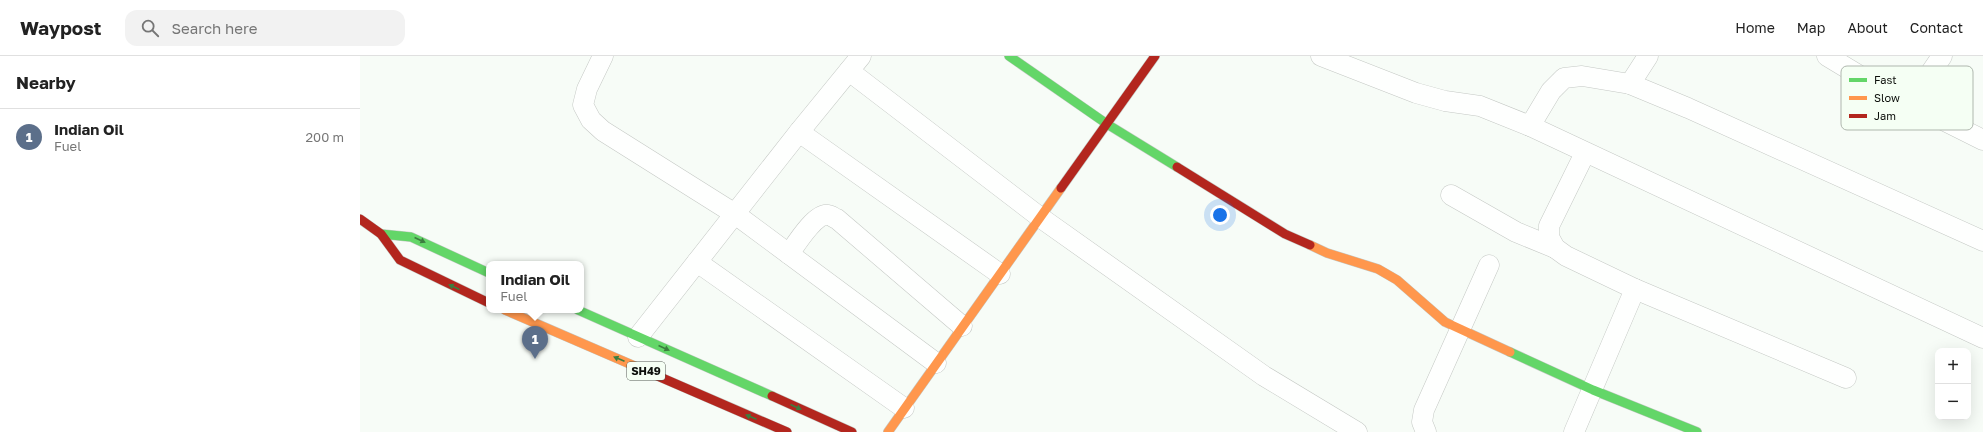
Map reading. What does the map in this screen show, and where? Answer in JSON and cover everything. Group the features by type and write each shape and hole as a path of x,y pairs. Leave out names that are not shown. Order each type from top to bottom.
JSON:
{"street":[{"path":"603,56 587,89 583,105 591,120 603,131 736,214 936,364"},
{"path":"1009,56 1107,124 1285,234 1327,253 1378,269 1397,280 1445,322 1593,390 1697,432"},
{"path":"888,432 1155,56"},
{"path":"1321,56 1416,93 1445,101 1480,106 1530,126 1983,338"},
{"path":"1630,84 1648,56"},
{"path":"1826,56 1844,66"},
{"path":"1935,66 1942,56"},
{"path":"638,337 799,132 855,64 1041,218 1264,376 1357,432"},
{"path":"1530,126 1551,91 1564,78 1582,76 1630,84 1983,241"},
{"path":"1963,130 1983,140"},
{"path":"799,132 1000,274"},
{"path":"1555,248 1548,237 1549,226 1586,153"},
{"path":"1451,195 1516,232 1555,248 1566,256 1634,289 1846,378"},
{"path":"789,254 814,221 820,216 828,214 837,219 962,326"},
{"path":"360,219 382,234 400,260 486,302"},
{"path":"382,234 411,237 486,272"},
{"path":"697,262 904,408"},
{"path":"1426,432 1422,422 1424,410 1462,330 1489,265"},
{"path":"1574,432 1593,390 1634,289"},
{"name":"SH49","path":"512,313 787,432"},
{"name":"SH49","path":"584,313 852,432"}],"traffic: fast":[{"path":"1009,56 1107,124 1177,167"},
{"path":"381,234 411,237 486,272"},
{"path":"584,313 772,396"},
{"path":"1510,352 1593,390 1697,432"}],"traffic: slow":[{"path":"888,432 1061,188"},
{"path":"1310,245 1327,253 1378,269 1397,280 1445,322 1510,352"},
{"path":"512,313 653,374"}],"traffic: jam":[{"path":"1061,188 1155,56"},
{"path":"1177,167 1285,234 1310,245"},
{"path":"360,219 381,234 400,260 486,302"},
{"path":"653,374 787,432"},
{"path":"772,396 852,432"}],"place":[{"name":"Indian Oil","path":"535,359"}]}
